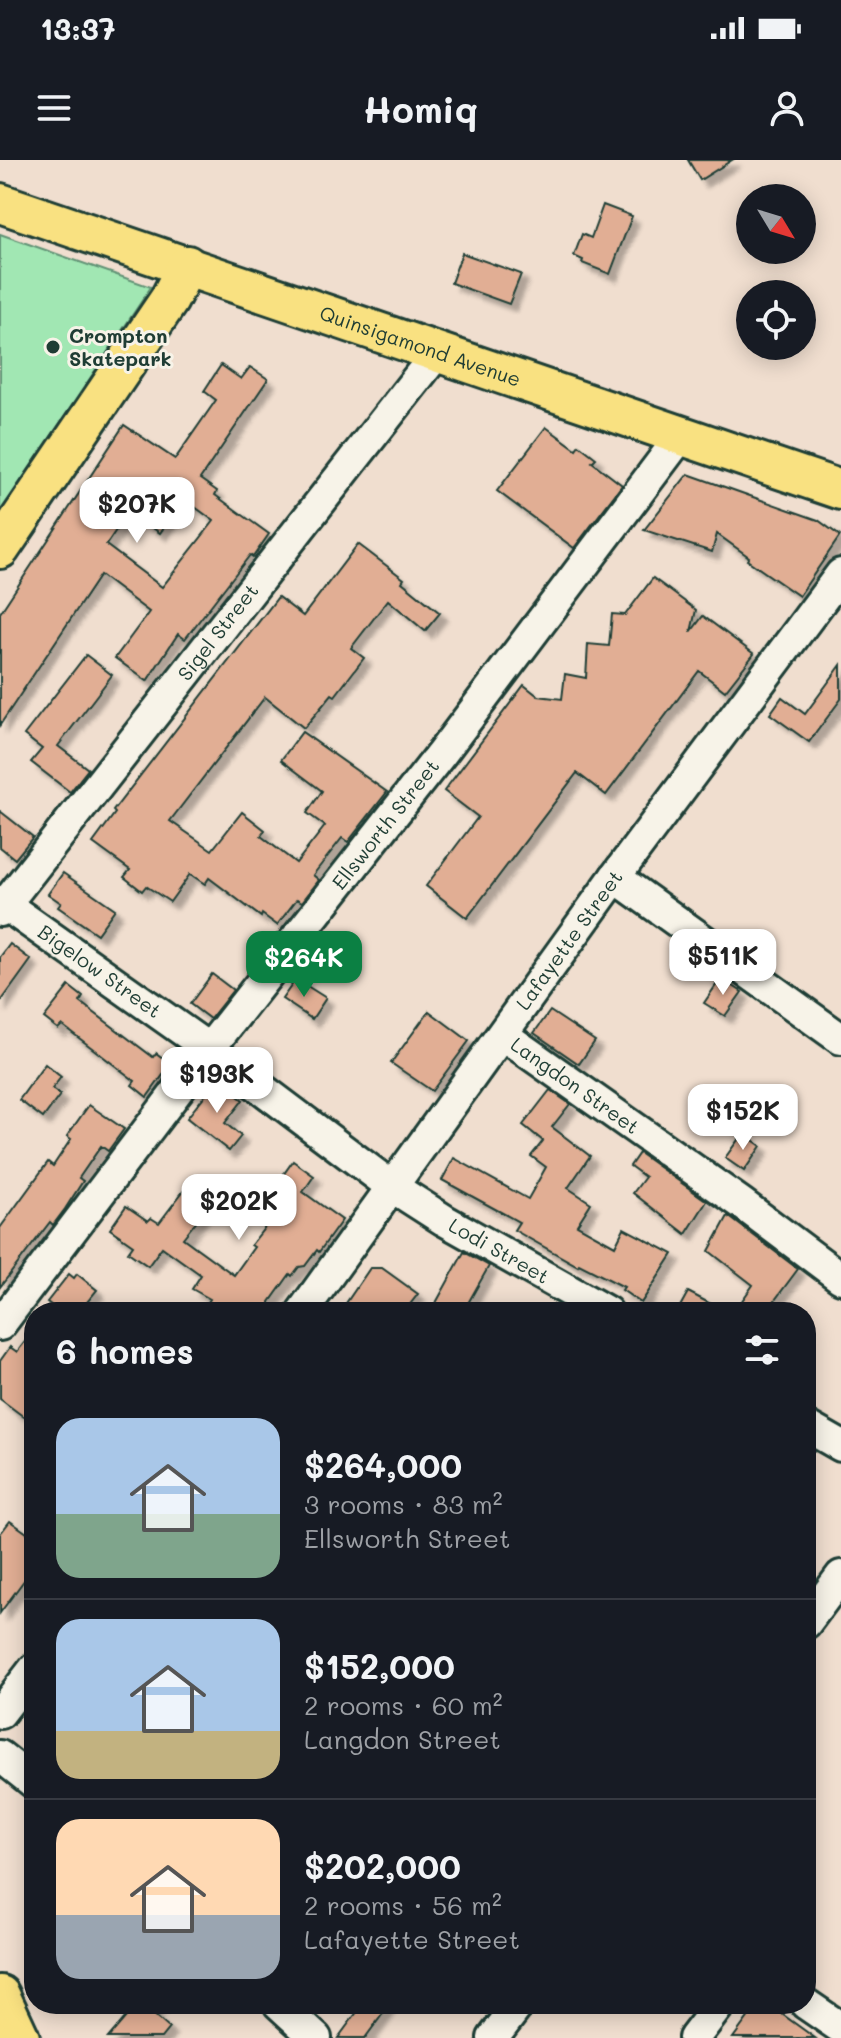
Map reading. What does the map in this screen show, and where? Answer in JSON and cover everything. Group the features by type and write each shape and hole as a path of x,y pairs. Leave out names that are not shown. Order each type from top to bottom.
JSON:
{"main road":[{"name":"Quinsigamond Avenue","path":"0,203 841,490"},
{"path":"0,549 169,300 187,265"},
{"path":"0,1995 20,2038"}],"street":[{"name":"Sigel Street","path":"2,906 437,353"},
{"name":"Ellsworth Street","path":"0,1325 209,1049 434,764 681,436"},
{"name":"Lafayette Street","path":"309,1302 615,877 841,574"},
{"path":"615,877 841,1039"},
{"name":"Bigelow Street","path":"2,906 209,1049 391,1186"},
{"name":"Langdon Street","path":"503,1035 741,1203 841,1278"},
{"name":"Lodi Street","path":"391,1186 444,1220 589,1302"},
{"path":"816,1432 841,1446"},
{"path":"816,1610 841,1576"},
{"path":"0,1713 24,1682"},
{"path":"0,1756 24,1775"},
{"path":"816,2011 841,2028"},
{"path":"290,2014 316,2038"},
{"path":"493,2038 511,2014"},
{"path":"694,2038 712,2014"}],"green space":[{"name":"Crompton Skatepark","path":"0,234 151,287 0,513"}],"building":[{"path":"688,160 732,160 700,180"},
{"path":"603,205 632,216 610,274 582,263 583,260 574,256 582,234 591,238"},
{"path":"462,253 521,274 509,304 451,283"},
{"path":"221,365 241,379 250,367 268,379 200,479 217,491 215,495 269,534 185,639 178,634 147,681 115,658 149,612 100,575 0,725 0,613 124,425 175,459 216,400 204,391","holes":["184,499 214,521 162,587 106,545 129,511 160,533"]},
{"path":"546,427 576,449 579,445 596,458 592,462 622,485 574,548 497,491"},
{"path":"688,474 818,520 840,536 799,596 747,560 749,557 717,534 712,552 644,530"},
{"path":"358,544 404,579 402,582 440,613 425,631 388,600 351,648 364,658 335,696 332,694 304,728 265,697 170,821 212,850 242,812 265,830 261,836 296,863 325,826 307,813 322,791 281,760 302,732 387,792 348,842 342,838 313,875 319,880 302,902 297,899 277,925 262,914 261,917 209,878 205,884 190,874 170,902 146,886 142,891 124,877 130,870 93,843 115,813 113,811 278,597 303,616"},
{"path":"653,578 696,610 691,632 703,616 754,654 725,691 699,671 606,795 577,773 467,918 426,886 478,817 444,791 524,685 538,696 562,699 565,674 586,678 588,644 609,646 612,614 625,615"},
{"path":"86,655 112,675 58,746 88,769 70,792 31,762 42,749 24,735"},
{"path":"841,665 841,699 809,742 770,714 782,697 805,714"},
{"path":"0,811 33,837 15,859 0,847"},
{"path":"63,873 115,909 97,934 58,907 61,903 48,894"},
{"path":"10,944 31,960 0,1003 0,957"},
{"path":"212,974 233,990 210,1019 190,1004"},
{"path":"721,978 742,992 725,1016 704,1003"},
{"path":"296,979 326,998 312,1019 282,999"},
{"path":"69,986 83,997 80,1002 153,1057 156,1053 171,1064 147,1097 132,1085 135,1081 62,1025 58,1029 44,1018"},
{"path":"429,1011 469,1041 432,1091 391,1063"},
{"path":"550,1011 595,1041 579,1064 534,1033"},
{"path":"45,1064 61,1077 52,1089 60,1095 43,1118 19,1100"},
{"path":"217,1080 243,1100 225,1123 241,1136 229,1151 187,1118"},
{"path":"550,1090 570,1104 552,1127 590,1156 568,1188 591,1203 577,1225 615,1246 624,1228 673,1254 642,1302 622,1290 624,1287 578,1266 514,1230 519,1222 442,1180 454,1158 528,1199 546,1167 531,1156 543,1141 523,1125"},
{"path":"89,1105 124,1129 108,1151 101,1146 79,1178 83,1181 65,1209 53,1225 50,1222 0,1287 0,1228 48,1162 53,1166 71,1139 67,1136"},
{"path":"743,1133 761,1146 744,1171 725,1158"},
{"path":"639,1153 707,1201 686,1234 633,1193 645,1177 630,1166"},
{"path":"293,1161 314,1176 303,1192 342,1220 319,1252 317,1250 305,1266 299,1267 292,1276 290,1274 270,1302 208,1302 210,1299 192,1289 201,1275 162,1247 148,1266 128,1252 133,1245 110,1229 126,1206 148,1221 151,1218 159,1223 194,1177 217,1195 183,1238 234,1275 254,1247 251,1245 272,1218 259,1209"},
{"path":"728,1216 798,1269 773,1302 741,1302 753,1285 709,1251"},
{"path":"464,1252 489,1266 469,1302 436,1302"},
{"path":"370,1268 382,1268 418,1294 412,1302 347,1302"},
{"path":"69,1274 74,1278 77,1274 97,1290 87,1302 47,1302"},
{"path":"688,1292 707,1302 682,1302"},
{"path":"24,1343 24,1417 0,1399 0,1361 10,1347 17,1352"},
{"path":"10,1521 24,1531 24,1580 0,1613 0,1534"},
{"path":"128,2014 153,2014 169,2028 161,2038 108,2038"},
{"path":"356,2014 383,2014 365,2038 338,2038"},
{"path":"751,2014 782,2014 815,2038 733,2038"}],"place":[{"name":"Crompton Skatepark","path":"53,347"}]}
